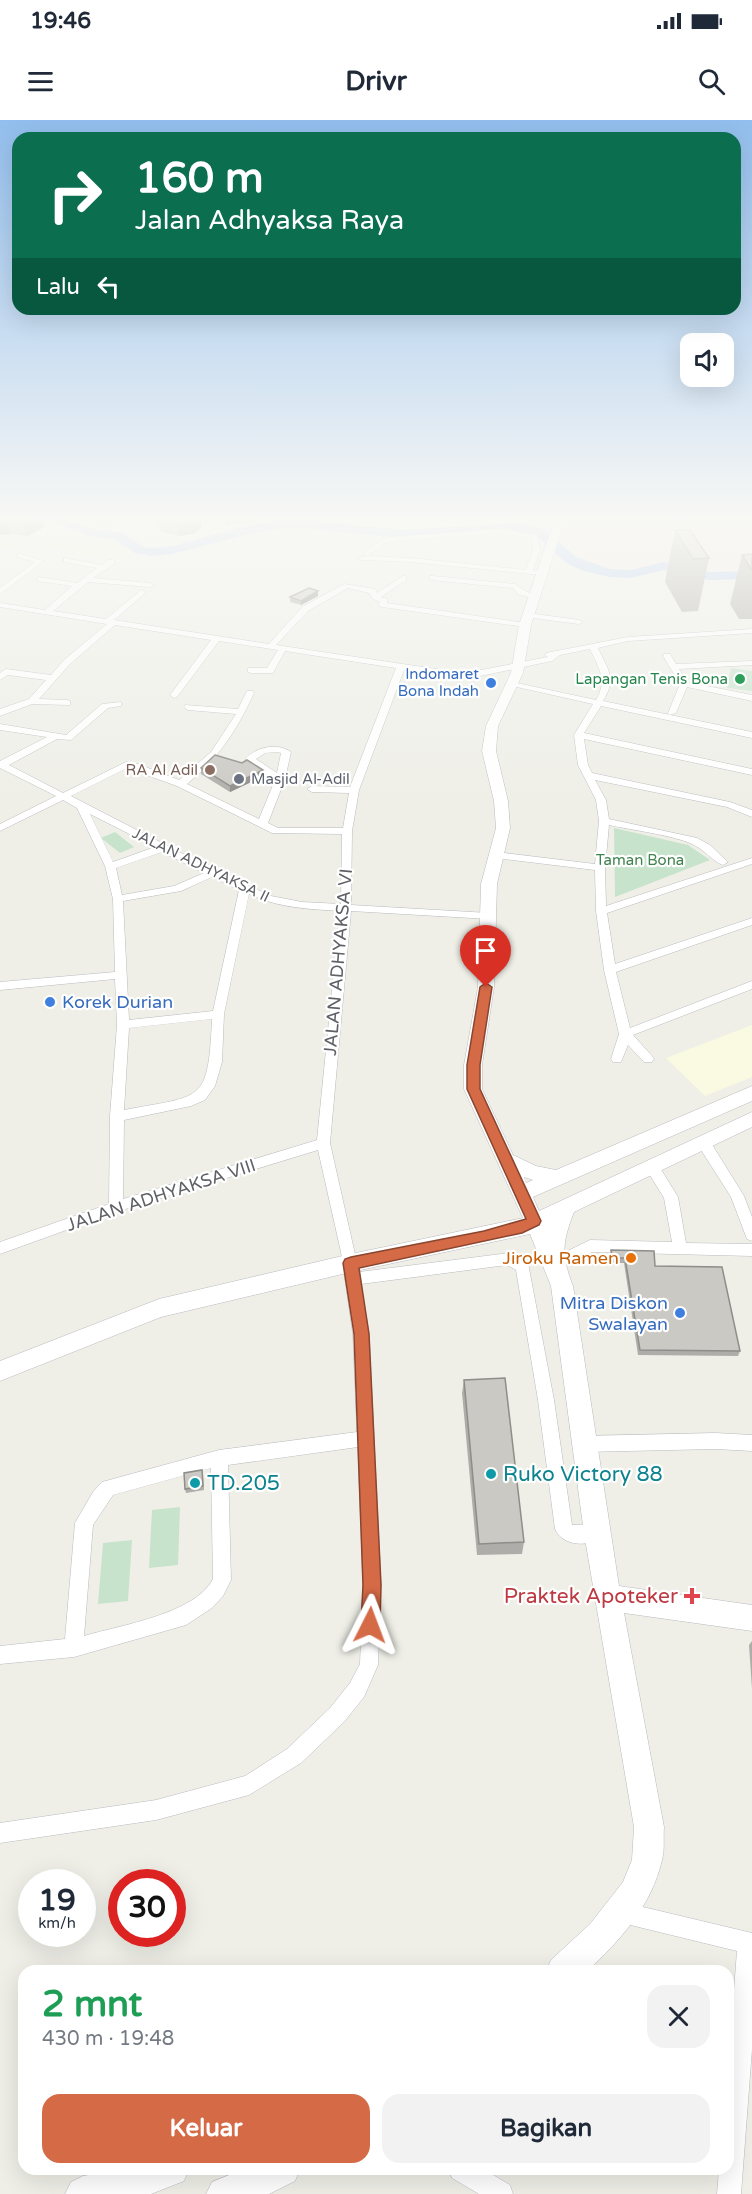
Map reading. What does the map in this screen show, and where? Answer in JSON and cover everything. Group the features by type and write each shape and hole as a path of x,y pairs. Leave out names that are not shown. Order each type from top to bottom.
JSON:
{"street":[{"path":"52,613 428,672 471,675 628,639 752,631"},
{"path":"32,701 67,662 120,613"},
{"path":"271,646 302,613"},
{"path":"457,613 526,620 579,622"},
{"path":"528,613 513,683 492,726 489,751 501,801 503,828 489,884 486,987 473,1065 473,1089 562,1286 597,1533 649,1827 647,1858 622,1913 568,1965"},
{"path":"174,695 217,638"},
{"path":"592,646 608,681 607,688 579,735 587,775 601,800 604,821 600,868 601,911 609,970 625,1034 648,1059"},
{"path":"251,670 270,671 283,648"},
{"path":"667,656 684,684 752,698"},
{"path":"674,667 752,663"},
{"name":"JALAN ADHYAKSA VI","path":"0,1833 156,1810 249,1785 294,1756 337,1715 357,1690 369,1665 372,1585 361,1334 352,1271 323,1143 346,908 346,831 354,790 401,667"},
{"path":"0,677 6,672 53,678"},
{"path":"513,683 752,735"},
{"path":"672,712 684,684"},
{"path":"180,784 208,763 219,750 231,734 250,693"},
{"path":"0,713 8,708 32,701 67,703"},
{"path":"600,701 672,712 752,729"},
{"path":"0,728 69,738 105,706 118,704"},
{"path":"188,707 241,712"},
{"path":"579,735 752,772"},
{"path":"1,765 54,737"},
{"name":"JALAN ADHYAKSA II","path":"1,765 212,873 268,899 346,908 489,916"},
{"path":"0,828 122,765 135,766 180,784 276,831 346,831"},
{"path":"587,775 730,805 752,814"},
{"path":"262,825 280,779"},
{"path":"312,789 354,790"},
{"path":"82,807 110,866 118,899 123,1024 117,1116 116,1207"},
{"path":"604,821 693,840 706,847 727,865 752,861"},
{"path":"110,866 163,848"},
{"path":"601,911 727,865 752,852"},
{"path":"496,855 600,868"},
{"path":"118,899 177,889 212,873"},
{"path":"117,1116 186,1103 200,1097 209,1086 216,1062 218,1014 245,888"},
{"path":"609,970 752,921"},
{"path":"0,986 121,975"},
{"path":"625,1034 752,985"},
{"path":"123,1024 218,1014"},
{"path":"625,1034 618,1055 638,1048"},
{"path":"521,1194 752,1093"},
{"path":"546,1247 566,1207 752,1119"},
{"path":"703,1142 737,1196 752,1234"},
{"name":"JALAN ADHYAKSA VIII","path":"0,1248 116,1207 323,1143"},
{"path":"503,1158 518,1168 537,1175 556,1178"},
{"path":"652,1167 670,1197 680,1248"},
{"path":"546,1247 556,1232 566,1207"},
{"path":"0,1371 159,1308 352,1271 509,1231 546,1247 752,1250"},
{"path":"352,1271 509,1259 523,1267 546,1400 564,1529 568,1534 597,1533"},
{"path":"74,1648 84,1523 108,1488 219,1458 366,1438"},
{"path":"583,1444 716,1441 752,1443"},
{"path":"0,1655 74,1648 186,1616 217,1590 222,1580 219,1458"},
{"path":"609,1598 752,1618"},
{"path":"622,1913 751,1944 734,2137"},
{"path":"104,2193 155,2175"},
{"path":"224,2194 271,2175"},
{"path":"471,2175 501,2194"},
{"path":"729,2194 731,2175"}],"shaded area":[{"path":"752,1025 752,1077 705,1096 666,1058"}],"green space":[{"name":"Lapangan Tenis Bona","path":"731,668 752,671 752,691 727,688"},
{"name":"Taman Bona","path":"614,828 688,845 710,860 615,897"},
{"path":"115,832 134,847 120,853 101,838"},
{"path":"180,1507 178,1565 149,1568 152,1510"},
{"path":"132,1540 128,1601 98,1604 103,1543"}],"building":[{"path":"215,755 242,763 247,760 263,770 230,786 201,768"},
{"name":"Mitra Diskon Swalayan","path":"611,1250 654,1251 655,1266 722,1267 740,1351 640,1350 625,1258 612,1258"},
{"name":"Ruko Victory 88","path":"505,1378 524,1542 479,1544 464,1380"},
{"name":"TD.205","path":"202,1470 203,1486 185,1489 184,1473"}],"place":[{"name":"Lapangan Tenis Bona","path":"740,679"},
{"name":"Indomaret Bona Indah","path":"491,683"},
{"name":"RA Al Adil","path":"210,770"},
{"name":"Masjid Al-Adil","path":"239,779"},
{"name":"Korek Durian","path":"50,1002"},
{"name":"Jiroku Ramen","path":"631,1258"},
{"name":"Mitra Diskon Swalayan","path":"680,1313"},
{"name":"Ruko Victory 88","path":"491,1474"},
{"name":"TD.205","path":"195,1483"},
{"name":"Praktek Apoteker","path":"692,1596"}],"route":[{"path":"370,1625 372,1585 361,1334 351,1263 484,1237 522,1228 534,1221 473,1089 473,1065 486,987"}]}
